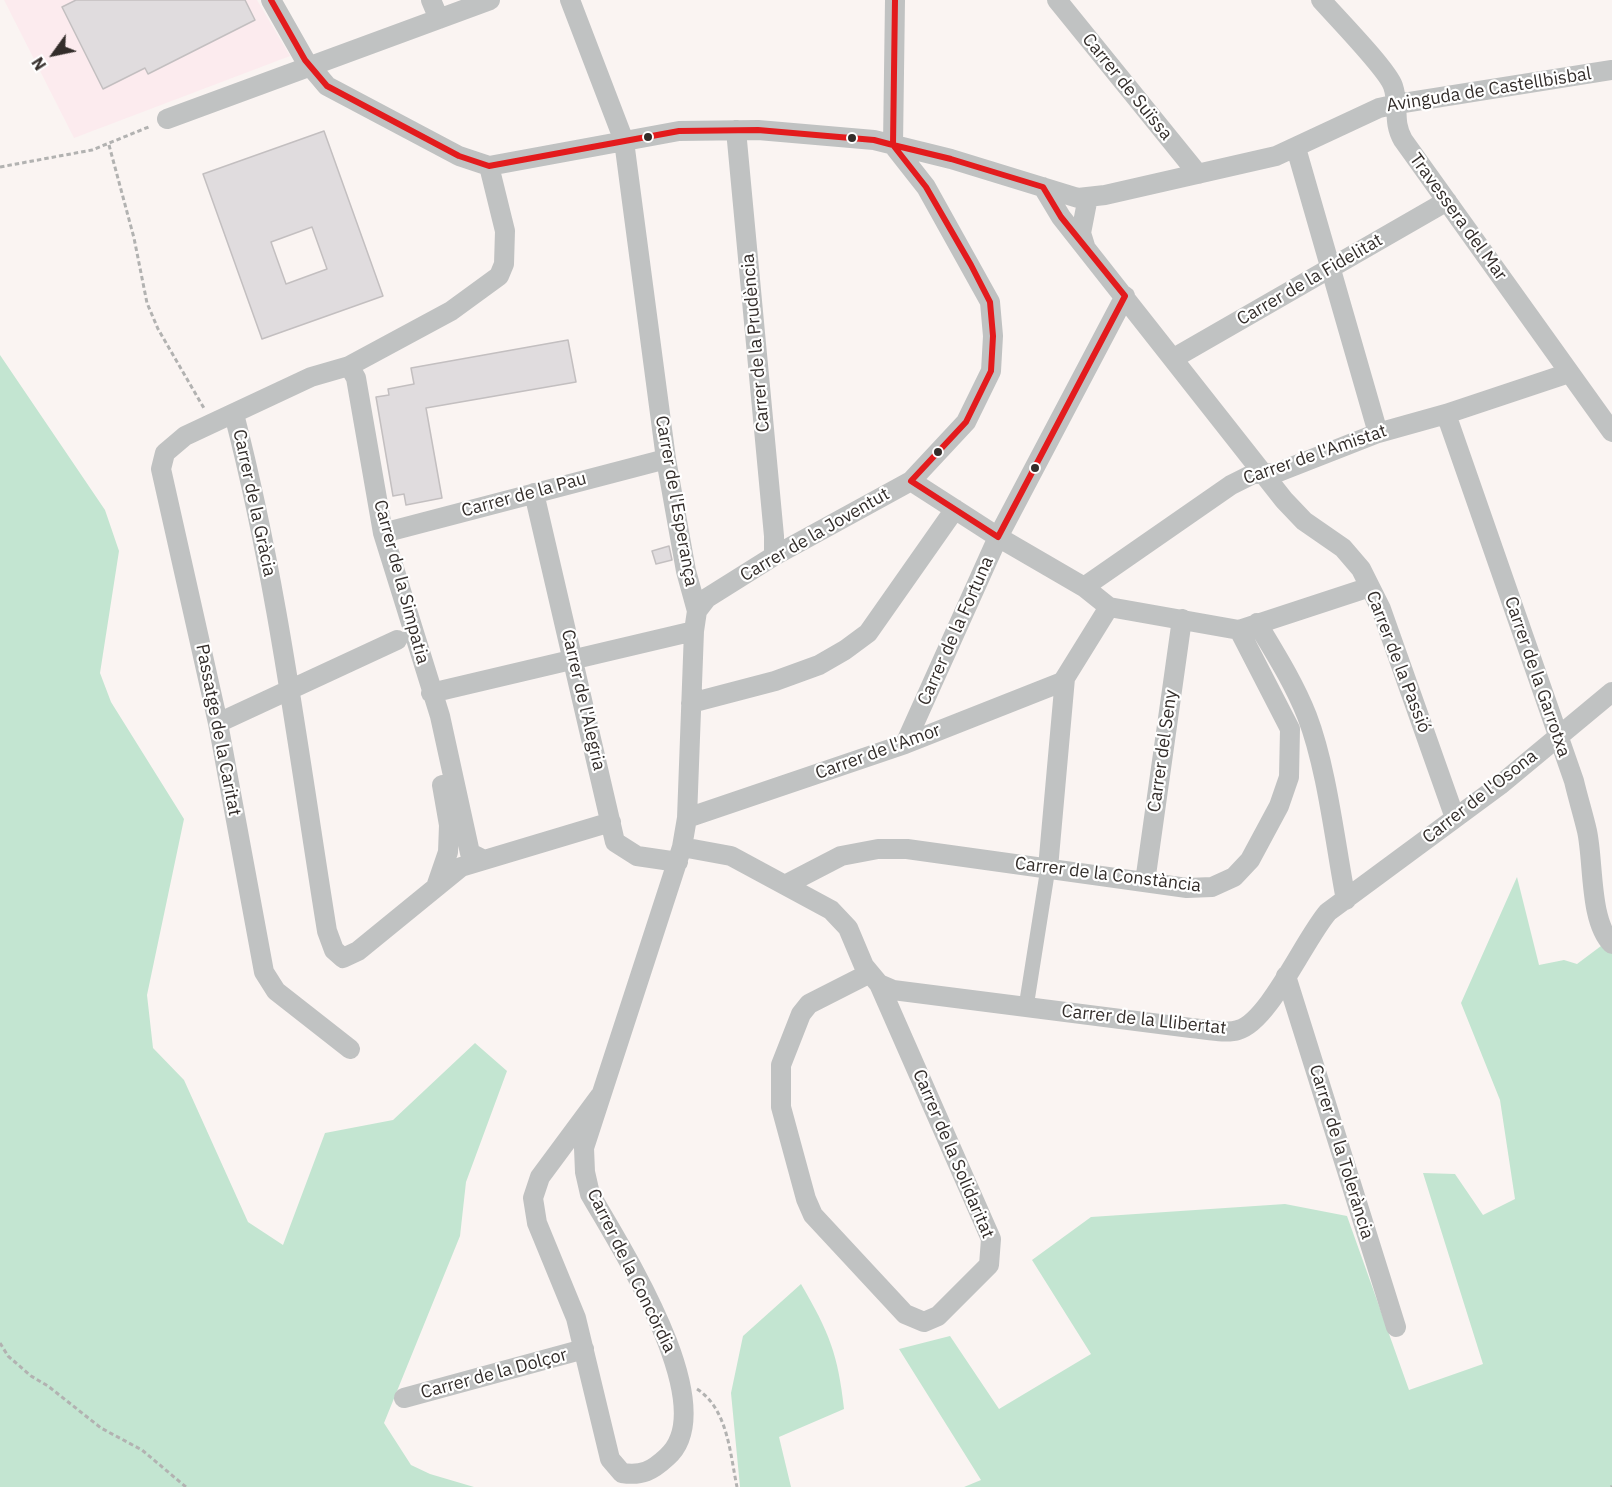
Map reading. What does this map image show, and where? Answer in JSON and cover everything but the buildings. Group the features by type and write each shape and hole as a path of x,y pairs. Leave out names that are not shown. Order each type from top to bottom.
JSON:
{"street":[{"name":"Avinguda de Castellbisbal","path":"271,0 312,67 327,86 459,156 489,166 679,131 736,130 874,140 1078,198 1276,156 1379,108 1612,70"},
{"path":"431,0 440,19"},
{"path":"167,119 490,0"},
{"name":"Carrer de l'Esperança","path":"570,0 624,141 666,459 686,571 697,611 694,631 687,818 680,855"},
{"path":"893,145 895,0"},
{"name":"Carrer de Suïssa","path":"1057,0 1198,174"},
{"name":"Travessera del Mar","path":"1321,0 1393,84 1397,104 1395,127 1612,432"},
{"name":"Carrer de la Prudència","path":"736,130 774,556"},
{"name":"Carrer de la Joventut","path":"697,611 707,598 774,556 911,481 966,422 991,371 993,336 990,302 926,187 893,145"},
{"path":"1296,148 1378,432"},
{"name":"Carrer de la Gràcia","path":"437,884 358,951 343,958 334,950 327,931 291,690 255,496 234,414 311,377 349,366 451,311 499,276 504,264 505,231 489,166"},
{"name":"Carrer de la Passió","path":"1043,187 1061,217 1304,521 1343,548 1361,569 1381,609 1455,818"},
{"path":"1085,246 1081,233 1088,197"},
{"name":"Carrer de la Fidelitat","path":"1174,358 1447,201"},
{"name":"Carrer de la Fortuna","path":"905,744 998,537 1125,296"},
{"name":"Carrer de la Simpatia","path":"349,366 356,378 383,533 449,751 470,853 484,860"},
{"name":"Carrer de l'Amistat","path":"1084,587 1232,485 1252,474 1276,473 1378,432 1446,414 1569,372"},
{"name":"Passatge de la Caritat","path":"234,414 185,436 165,453 161,469 218,723 264,972 276,991 350,1050"},
{"name":"Carrer de la Garrotxa","path":"1446,414 1574,781 1587,832 1602,932 1612,944"},
{"name":"Carrer de la Pau","path":"383,533 666,459"},
{"path":"911,481 998,537 1084,587 1109,607 1248,627 1370,587"},
{"name":"Carrer de l'Alegria","path":"534,493 615,842 624,850 637,856 731,856 785,885"},
{"path":"691,703 775,681 819,665 845,650 868,633 955,509"},
{"path":"1026,1007 1048,868 1065,678 1109,607"},
{"name":"Carrer del Seny","path":"1144,882 1182,619"},
{"path":"1248,627 1288,675 1307,716 1318,753 1346,900"},
{"name":"Carrer de la Constància","path":"785,885 841,856 878,849 907,849 1187,888 1212,887 1234,878 1250,860 1279,806 1289,777 1290,729 1248,627"},
{"path":"431,693 694,631"},
{"path":"218,723 397,640"},
{"name":"Carrer de l'Amor","path":"687,818 905,744 1062,682 1065,678"},
{"name":"Carrer de l'Osona","path":"1346,900 1455,818 1612,692"},
{"name":"Carrer de la Simpatia","path":"431,693 431,727 449,825 448,852 437,884"},
{"path":"437,884 461,867 611,822"},
{"name":"Carrer de la Concòrdia","path":"584,1349 603,1438 610,1459 622,1473 639,1476 655,1468 672,1453 684,1430 683,1396 679,1377 670,1344 590,1194 585,1172 584,1148 680,855"},
{"name":"Carrer de la Solidaritat","path":"785,885 831,910 848,928 864,966 874,979 991,1239 989,1265 938,1316 924,1322 905,1314 813,1215 806,1199 781,1107 781,1065 801,1014 809,1004 874,979"},
{"name":"Carrer de la Llibertat","path":"874,979 893,990 1191,1028 1238,1030 1254,1020 1271,1001 1314,927 1328,912 1346,900"},
{"name":"Carrer de la Tolerància","path":"1286,976 1396,1327"},
{"path":"584,1349 576,1318 537,1223 533,1198 540,1177 600,1096"},
{"name":"Carrer de la Dolçor","path":"404,1398 584,1349"}],"path":[{"path":"0,167 109,146 167,119"},
{"path":"109,146 134,238 147,303 158,329 213,424"},
{"path":"0,1343 8,1356 31,1376 48,1386 101,1428 141,1450 186,1487"},
{"path":"679,1377 709,1396 718,1410 737,1487"}],"shaded area":[{"path":"4,0 257,0 290,56 74,138"}],"green space":[{"path":"0,355 105,510 119,551 100,673 111,702 184,819 147,995 153,1048 184,1080 248,1222 283,1245 325,1133 393,1120 475,1043 507,1071 466,1182 460,1236 384,1423 411,1465 430,1474 474,1487 0,1487"},
{"path":"1517,877 1539,965 1564,960 1577,964 1601,946 1612,953 1612,1487 964,1487 981,1480 899,1349 950,1336 999,1409 1091,1354 1032,1260 1091,1217 1285,1204 1347,1216 1409,1390 1483,1364 1423,1173 1455,1174 1483,1215 1515,1199 1500,1100 1461,1003"},
{"path":"801,1284 831,1344 839,1373 844,1409 779,1437 791,1487 740,1487 731,1393 743,1336"}],"transit line":[{"path":"271,0 305,60 327,86 459,156 489,166 679,131 758,130 874,140 893,145"},
{"path":"893,145 895,0"},
{"path":"893,145 951,159 1043,187 1061,217 1125,296 998,537 911,481 966,422 991,371 993,336 990,302 971,265 926,187 893,145"}]}
